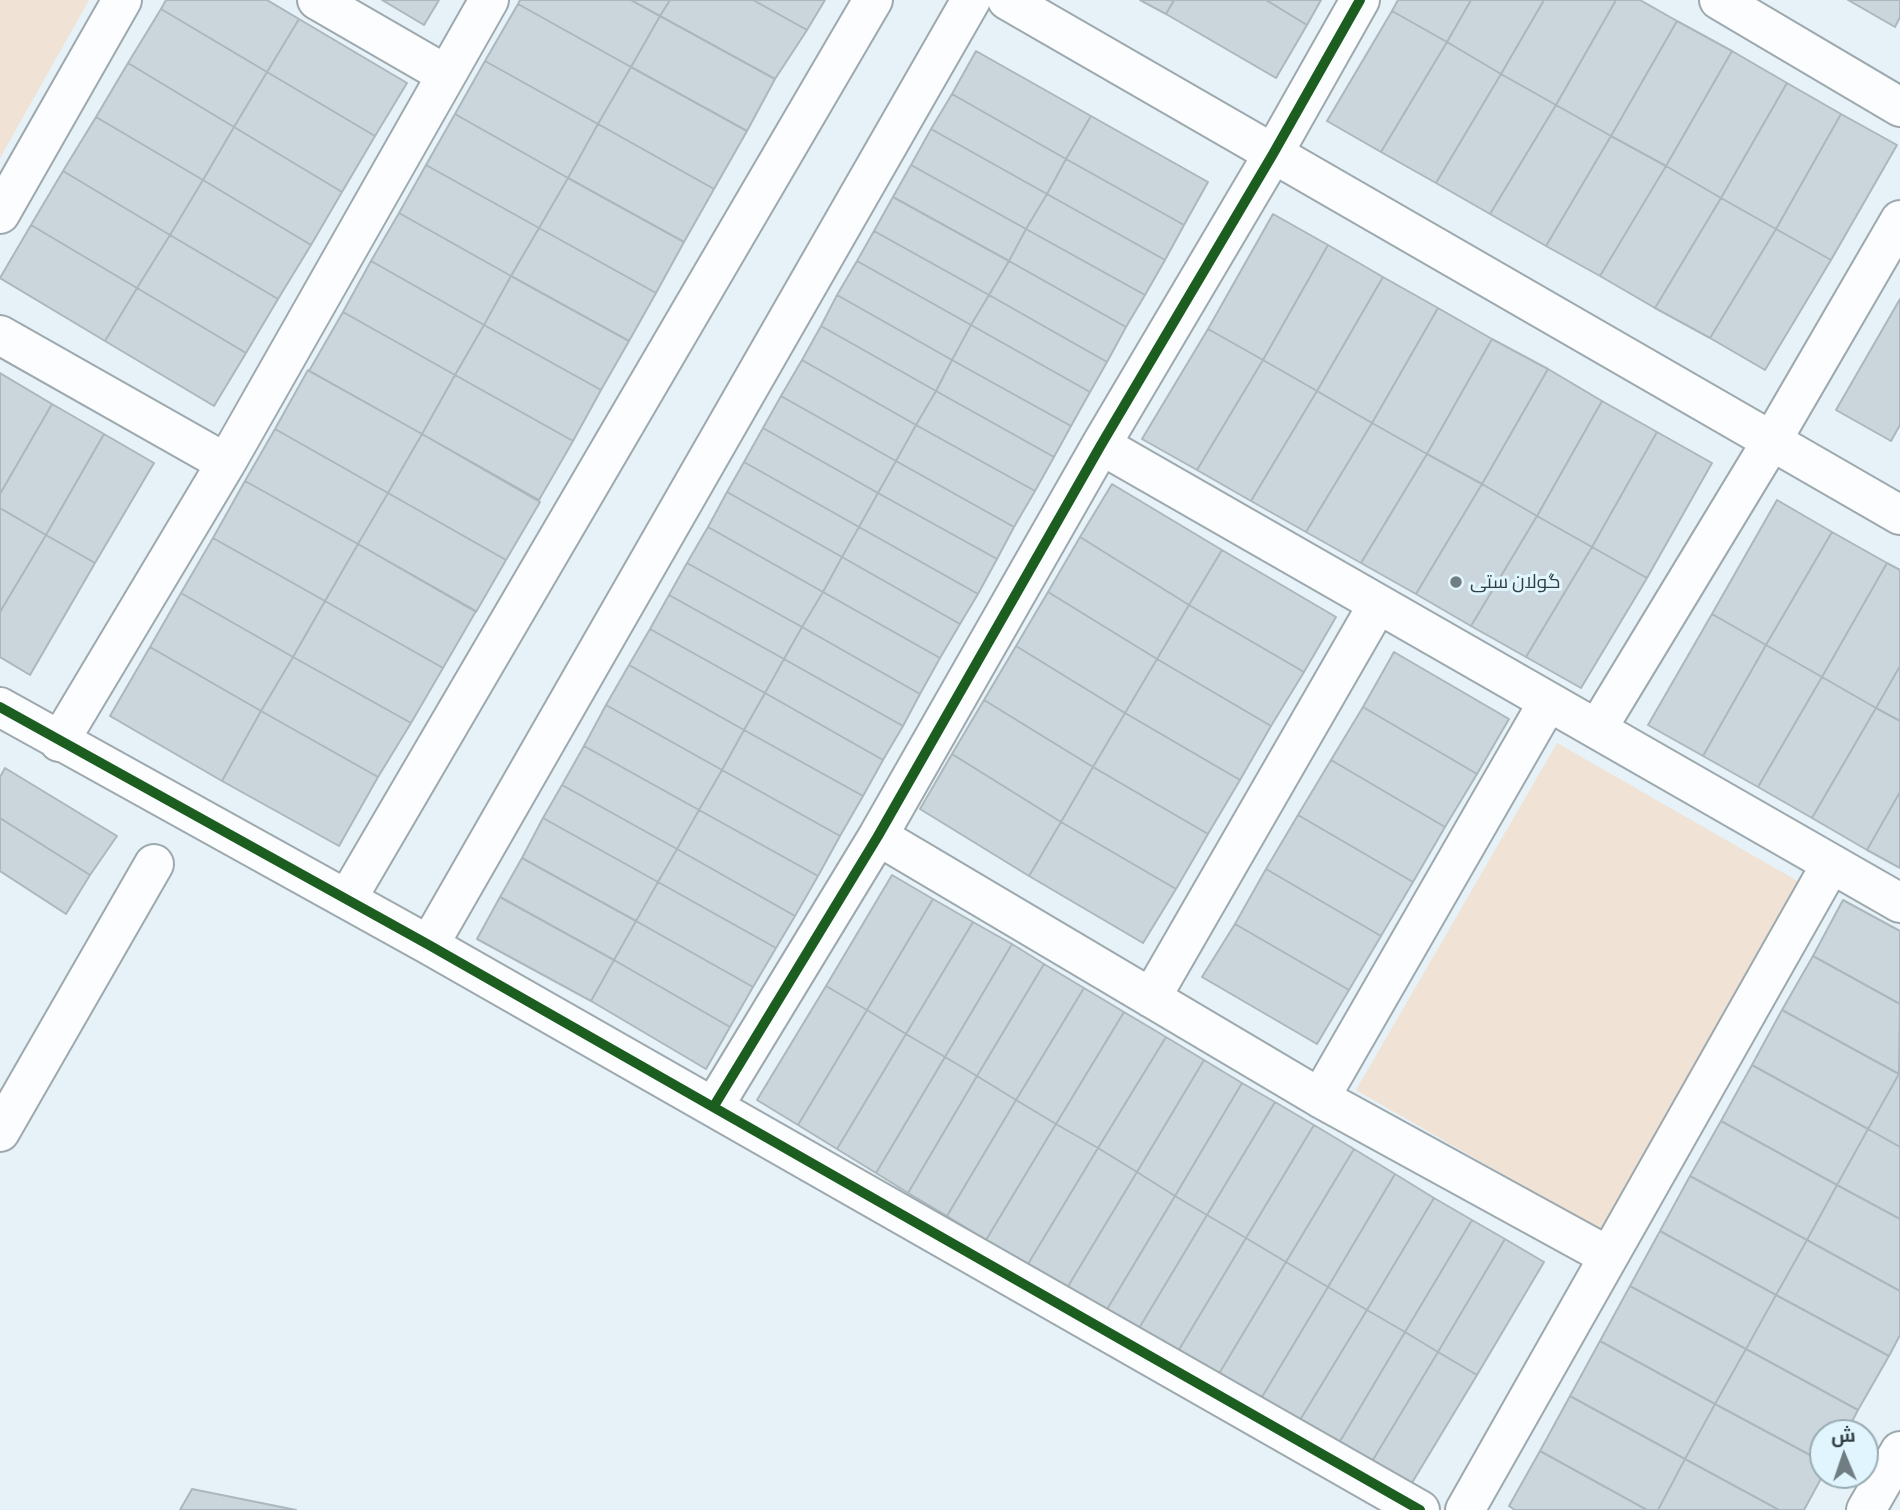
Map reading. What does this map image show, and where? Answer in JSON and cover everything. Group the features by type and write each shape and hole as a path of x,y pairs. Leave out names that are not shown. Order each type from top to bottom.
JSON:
{"street":[{"path":"0,214 122,0"},
{"path":"317,0 445,75"},
{"path":"59,742 226,463 489,0"},
{"path":"346,899 873,0"},
{"path":"429,945 971,0"},
{"path":"1007,0 1900,515"},
{"path":"715,1107 878,836 1101,445 1360,0"},
{"path":"1725,1 1900,107"},
{"path":"1597,729 1772,442 1900,220"},
{"path":"0,335 226,463"},
{"path":"1101,445 1900,903"},
{"path":"1151,998 1378,604"},
{"path":"1320,1098 1548,702"},
{"path":"0,707 429,945 1420,1510"},
{"path":"878,836 1320,1098 1608,1256"},
{"path":"0,1132 154,864"},
{"path":"1465,1510 1831,864"},
{"path":"1866,1510 1900,1451"}],"shaded area":[{"path":"0,0 89,0 0,158"},
{"path":"1557,743 1801,883 1600,1230 1356,1090"}],"building":[{"path":"166,0 267,0 299,19 267,72 161,9"},
{"path":"382,0 439,0 424,25"},
{"path":"520,0 631,0 660,16 631,67 518,4"},
{"path":"631,0 670,0 660,16"},
{"path":"670,0 753,0 807,30 775,79 660,16"},
{"path":"753,0 825,0 807,30"},
{"path":"1140,0 1174,0 1166,14"},
{"path":"1174,0 1266,0 1307,25 1276,78 1166,14"},
{"path":"1266,0 1321,0 1307,25"},
{"path":"1398,0 1471,0 1447,42 1392,11"},
{"path":"1471,0 1544,0 1501,74 1447,42"},
{"path":"1544,0 1616,0 1556,105 1501,74"},
{"path":"1616,0 1640,0 1677,21 1611,136 1556,105"},
{"path":"1848,0 1900,0 1900,17 1895,27"},
{"path":"518,4 631,67 598,124 485,61"},
{"path":"161,9 267,72 234,127 128,63"},
{"path":"1392,11 1447,42 1381,152 1327,121"},
{"path":"660,16 775,79 747,131 631,67"},
{"path":"299,19 407,83 375,136 267,72"},
{"path":"1677,21 1732,51 1666,166 1611,136"},
{"path":"1447,42 1501,74 1436,183 1381,152"},
{"path":"976,51 1091,116 1066,159 952,94"},
{"path":"1732,51 1787,83 1721,198 1666,166"},
{"path":"485,61 598,124 568,178 455,114"},
{"path":"128,63 234,127 203,180 96,117"},
{"path":"631,67 747,131 714,189 598,124"},
{"path":"267,72 375,136 342,192 234,127"},
{"path":"1501,74 1556,105 1490,214 1436,183"},
{"path":"1787,83 1841,114 1776,229 1721,198"},
{"path":"952,94 1066,159 1047,194 931,129"},
{"path":"1556,105 1611,136 1546,246 1490,214"},
{"path":"455,114 568,178 539,228 426,165"},
{"path":"1841,114 1897,145 1831,260 1776,229"},
{"path":"1091,116 1208,182 1184,225 1066,159"},
{"path":"96,117 203,180 170,235 63,171"},
{"path":"598,124 714,189 684,242 568,178"},
{"path":"234,127 342,192 311,245 203,180"},
{"path":"931,129 1047,194 1026,229 911,165"},
{"path":"1611,136 1666,166 1600,276 1546,246"},
{"path":"1066,159 1184,225 1165,260 1047,194"},
{"path":"426,165 539,228 511,276 399,213"},
{"path":"911,165 1026,229 1009,261 893,197"},
{"path":"1666,166 1721,198 1655,308 1600,276"},
{"path":"63,171 170,235 137,288 31,225"},
{"path":"568,178 684,242 656,293 539,228"},
{"path":"203,180 311,245 278,299 170,235"},
{"path":"1047,194 1165,260 1145,295 1026,229"},
{"path":"893,197 1009,261 989,295 874,231"},
{"path":"1721,198 1776,229 1710,338 1655,308"},
{"path":"399,213 511,276 484,325 371,261"},
{"path":"1273,214 1328,245 1263,360 1208,329"},
{"path":"31,225 137,288 105,341 0,278"},
{"path":"539,228 656,293 629,341 511,276"},
{"path":"1026,229 1145,295 1126,327 1009,261"},
{"path":"1776,229 1831,260 1765,370 1710,338"},
{"path":"874,231 989,295 971,325 857,261"},
{"path":"170,235 278,299 246,353 137,288"},
{"path":"1328,245 1383,277 1317,391 1263,360"},
{"path":"371,261 484,325 455,375 343,312"},
{"path":"857,261 971,325 952,360 837,295"},
{"path":"1009,261 1126,327 1107,362 989,295"},
{"path":"511,276 629,341 601,390 484,325"},
{"path":"1383,277 1438,308 1372,423 1317,391"},
{"path":"137,288 246,353 214,406 105,341"},
{"path":"837,295 952,360 936,391 821,326"},
{"path":"989,295 1107,362 1090,392 971,325"},
{"path":"1900,299 1900,425 1891,441 1836,410"},
{"path":"1438,308 1492,339 1427,454 1372,423"},
{"path":"343,312 455,375 422,434 309,371"},
{"path":"484,325 601,390 573,441 455,375"},
{"path":"971,325 1090,392 1071,426 952,360"},
{"path":"821,326 936,391 916,425 802,360"},
{"path":"1208,329 1263,360 1197,470 1142,439"},
{"path":"1492,339 1548,369 1482,484 1427,454"},
{"path":"802,360 916,425 896,461 781,396"},
{"path":"952,360 1071,426 1054,457 936,391"},
{"path":"1263,360 1317,391 1251,501 1197,470"},
{"path":"1548,369 1602,401 1537,516 1482,484"},
{"path":"308,370 422,434 388,493 275,429"},
{"path":"0,373 52,404 0,494"},
{"path":"455,375 573,441 539,500 422,434"},
{"path":"936,391 1054,457 1035,491 916,425"},
{"path":"1317,391 1372,423 1306,532 1251,501"},
{"path":"781,396 896,461 878,493 763,428"},
{"path":"1602,401 1657,432 1592,547 1537,516"},
{"path":"52,404 104,434 46,535 0,508 0,494"},
{"path":"1372,423 1427,454 1361,563 1306,532"},
{"path":"916,425 1035,491 1014,527 896,461"},
{"path":"763,428 878,493 859,527 744,462"},
{"path":"275,429 388,493 358,544 245,481"},
{"path":"1657,432 1712,463 1647,578 1592,547"},
{"path":"104,434 154,463 95,563 46,535"},
{"path":"422,434 540,502 506,560 388,493"},
{"path":"1427,454 1482,484 1416,594 1361,563"},
{"path":"896,461 1014,527 997,559 878,493"},
{"path":"744,462 859,527 842,557 727,492"},
{"path":"245,481 358,544 325,601 213,538"},
{"path":"1112,484 1222,550 1189,605 1080,537"},
{"path":"1482,484 1537,516 1471,626 1416,594"},
{"path":"727,492 842,557 823,592 708,527"},
{"path":"388,493 506,560 476,612 358,544"},
{"path":"878,493 997,559 978,594 859,527"},
{"path":"1777,500 1832,532 1766,645 1712,614"},
{"path":"0,508 46,535 0,612"},
{"path":"1537,516 1592,547 1526,657 1471,626"},
{"path":"708,527 823,592 802,627 687,563"},
{"path":"859,527 978,594 960,624 842,557"},
{"path":"1832,532 1887,563 1822,677 1766,645"},
{"path":"46,535 95,563 30,675 0,657 0,612"},
{"path":"1080,537 1189,605 1157,659 1048,592"},
{"path":"213,538 325,601 293,657 181,593"},
{"path":"358,544 476,611 443,668 325,601"},
{"path":"1592,547 1647,578 1581,688 1526,657"},
{"path":"1222,550 1336,617 1304,672 1189,605"},
{"path":"842,557 960,624 940,658 823,592"},
{"path":"687,563 802,627 784,659 669,595"},
{"path":"1887,563 1900,570 1900,666 1876,708 1822,677"},
{"path":"823,592 940,658 920,694 802,627"},
{"path":"1048,592 1157,659 1125,713 1016,646"},
{"path":"181,593 293,657 261,711 150,647"},
{"path":"669,595 784,659 765,693 650,629"},
{"path":"325,601 443,668 411,723 293,657"},
{"path":"1189,605 1304,672 1271,726 1157,659"},
{"path":"1712,614 1766,645 1703,756 1648,725"},
{"path":"802,627 920,694 903,726 784,659"},
{"path":"650,629 765,693 744,730 629,665"},
{"path":"1766,645 1822,677 1758,787 1703,756"},
{"path":"1016,646 1125,713 1093,767 984,700"},
{"path":"150,647 261,711 222,781 110,716"},
{"path":"1394,652 1509,719 1477,774 1363,707"},
{"path":"293,657 411,723 378,777 261,711"},
{"path":"784,659 903,726 883,760 765,693"},
{"path":"1157,659 1271,726 1240,780 1125,713"},
{"path":"629,665 744,730 722,770 606,705"},
{"path":"1900,666 1900,721 1876,708"},
{"path":"1822,677 1876,708 1812,818 1758,787"},
{"path":"765,693 883,760 863,796 744,730"},
{"path":"984,700 1093,767 1061,822 952,754"},
{"path":"606,705 722,770 699,810 584,746"},
{"path":"1363,707 1477,774 1445,827 1331,760"},
{"path":"1876,708 1900,721 1900,792 1867,850 1812,818"},
{"path":"261,711 378,777 339,846 222,781"},
{"path":"1125,713 1240,780 1208,834 1093,767"},
{"path":"744,730 863,796 840,836 722,770"},
{"path":"584,746 699,810 677,849 562,785"},
{"path":"952,754 1061,822 1029,876 920,809"},
{"path":"1331,760 1445,827 1413,882 1298,815"},
{"path":"1093,767 1208,834 1176,889 1061,822"},
{"path":"5,768 117,836 90,875 0,818 0,777"},
{"path":"722,770 840,836 818,876 699,810"},
{"path":"562,785 677,849 658,882 543,818"},
{"path":"1900,792 1900,868 1867,850"},
{"path":"699,810 818,876 795,916 677,849"},
{"path":"1298,815 1413,882 1381,936 1266,869"},
{"path":"0,818 90,875 66,914 0,871"},
{"path":"543,818 658,882 636,921 522,858"},
{"path":"1061,822 1176,889 1143,943 1029,876"},
{"path":"677,849 795,916 776,948 658,882"},
{"path":"522,858 636,921 614,960 500,897"},
{"path":"1266,869 1381,936 1349,990 1235,924"},
{"path":"892,875 933,899 867,1010 826,986"},
{"path":"658,882 776,948 753,987 636,921"},
{"path":"500,897 614,960 591,1001 477,939"},
{"path":"933,899 973,922 906,1034 867,1010"},
{"path":"1843,900 1900,931 1900,1004 1813,956"},
{"path":"636,921 753,987 730,1027 614,960"},
{"path":"973,922 1012,944 945,1057 906,1034"},
{"path":"1235,924 1349,990 1317,1044 1202,977"},
{"path":"1012,944 1044,964 977,1076 945,1057"},
{"path":"1813,956 1900,1004 1899,1074 1782,1010"},
{"path":"614,960 730,1027 706,1069 591,1001"},
{"path":"1044,964 1084,988 1016,1100 977,1076"},
{"path":"826,986 867,1010 798,1125 757,1100"},
{"path":"1084,988 1124,1012 1056,1124 1016,1100"},
{"path":"867,1010 906,1034 837,1149 798,1125"},
{"path":"1782,1010 1899,1074 1868,1129 1752,1065"},
{"path":"1124,1012 1166,1037 1098,1148 1056,1124"},
{"path":"906,1034 945,1057 876,1173 837,1149"},
{"path":"1166,1037 1204,1060 1137,1172 1098,1148"},
{"path":"945,1057 977,1076 908,1193 876,1173"},
{"path":"1204,1060 1242,1083 1175,1196 1137,1172"},
{"path":"1752,1065 1868,1129 1837,1185 1721,1121"},
{"path":"1900,1075 1900,1147 1868,1129"},
{"path":"977,1076 1016,1100 947,1216 908,1193"},
{"path":"1242,1083 1275,1102 1207,1215 1175,1196"},
{"path":"1016,1100 1056,1124 986,1240 947,1216"},
{"path":"1275,1102 1314,1125 1246,1238 1207,1215"},
{"path":"1721,1121 1837,1185 1807,1240 1690,1176"},
{"path":"1056,1124 1098,1148 1028,1264 986,1240"},
{"path":"1314,1125 1354,1149 1286,1262 1246,1238"},
{"path":"1868,1129 1900,1147 1900,1219 1837,1185"},
{"path":"1098,1148 1137,1172 1067,1288 1028,1264"},
{"path":"1354,1149 1395,1174 1328,1287 1286,1262"},
{"path":"1137,1172 1175,1196 1106,1311 1067,1288"},
{"path":"1395,1174 1434,1198 1367,1310 1328,1287"},
{"path":"1690,1176 1807,1240 1776,1295 1660,1231"},
{"path":"1837,1185 1900,1219 1900,1291 1807,1240"},
{"path":"1175,1196 1207,1215 1138,1330 1106,1311"},
{"path":"1434,1198 1472,1220 1405,1332 1367,1310"},
{"path":"1207,1215 1246,1238 1177,1353 1138,1330"},
{"path":"1472,1220 1505,1239 1438,1352 1405,1332"},
{"path":"1660,1231 1776,1295 1746,1349 1630,1286"},
{"path":"1246,1238 1286,1262 1217,1377 1177,1353"},
{"path":"1505,1239 1544,1262 1477,1375 1438,1352"},
{"path":"1807,1240 1900,1291 1900,1335 1889,1356 1776,1295"},
{"path":"1286,1262 1328,1287 1259,1402 1217,1377"},
{"path":"1630,1286 1746,1349 1715,1404 1600,1341"},
{"path":"1328,1287 1367,1310 1297,1425 1259,1402"},
{"path":"1776,1295 1889,1356 1858,1410 1746,1349"},
{"path":"1367,1310 1405,1332 1336,1448 1297,1425"},
{"path":"1405,1332 1438,1352 1368,1468 1336,1448"},
{"path":"1600,1341 1715,1404 1685,1459 1570,1396"},
{"path":"1746,1349 1858,1410 1853,1419 1809,1419 1809,1454 1715,1404"},
{"path":"1438,1352 1477,1375 1407,1491 1368,1468"},
{"path":"1570,1396 1685,1459 1658,1510 1647,1510 1540,1451"},
{"path":"1715,1404 1809,1454 1809,1489 1815,1489 1804,1510 1779,1510 1685,1459"},
{"path":"1540,1451 1647,1510 1515,1510 1509,1506"},
{"path":"1685,1459 1779,1510 1658,1510"},
{"path":"192,1489 296,1510 180,1510"}],"cycle path":[{"path":"714,1106 878,836 1101,445 1273,154 1360,0"},
{"path":"0,707 429,945 1420,1510"}],"place":[{"name":"گولان ستی","path":"1456,582"}]}
